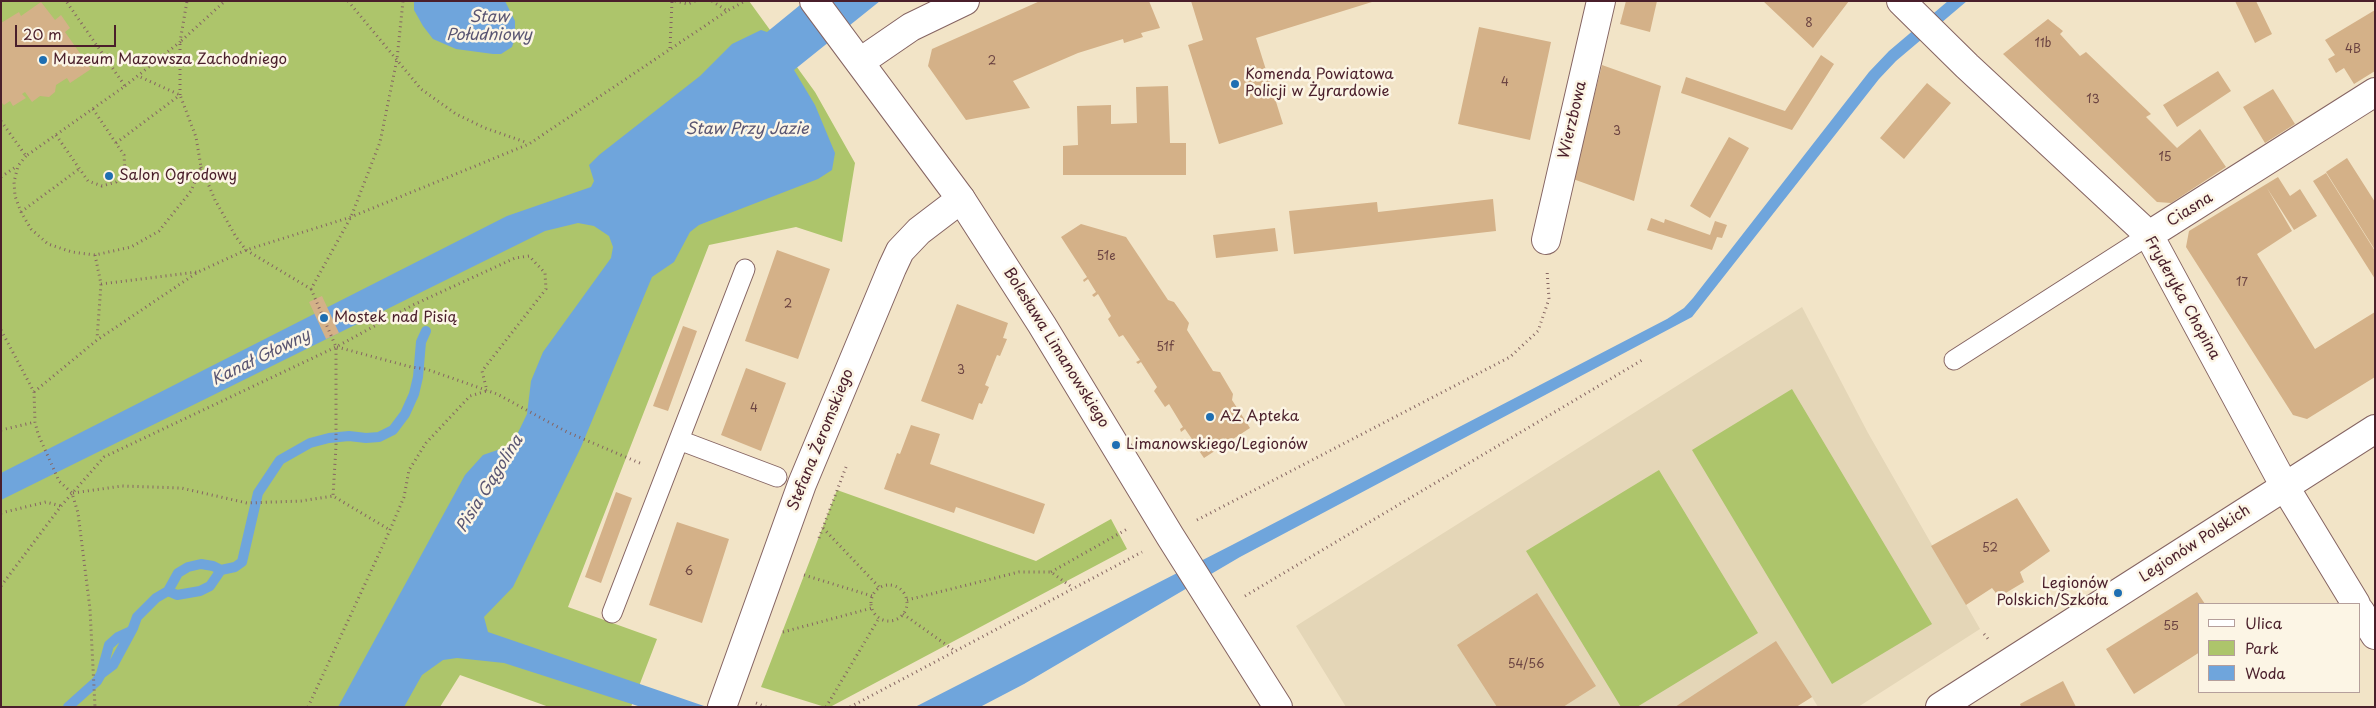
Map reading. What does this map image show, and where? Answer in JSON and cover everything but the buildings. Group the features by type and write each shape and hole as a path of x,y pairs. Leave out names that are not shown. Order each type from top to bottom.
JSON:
{"street":[{"name":"Bolesława Limanowskiego","path":"814,1 961,199 1047,333 1170,536 1278,707"},
{"path":"854,54 965,1"},
{"name":"Wierzbowa","path":"1546,240 1601,1"},
{"name":"Fryderyka Chopina","path":"1901,1 1967,66 2149,236 2285,487 2355,603"},
{"name":"Ciasna","path":"2149,236 2375,92"},
{"name":"Stefana Żeromskiego","path":"722,707 802,484 892,268 900,251 919,231 961,199"},
{"name":"Legionów Polskich","path":"1949,705 2375,429"},
{"path":"2361,612 2375,635"}],"lane":[{"name":"Ciasna","path":"1954,360 2149,236"},
{"path":"612,613 745,269"},
{"path":"679,440 777,477"}],"path":[{"path":"66,1 125,86"},
{"path":"187,1 180,42 180,95 196,137 201,167 215,200 236,237 246,250 311,289 336,346 336,446 333,496"},
{"path":"1,177 18,166 26,156 138,76 180,42 225,1"},
{"path":"348,1 421,89 456,114 485,128 528,144"},
{"path":"311,289 351,217 380,142 397,59 403,1"},
{"path":"670,48 674,1 688,4 695,1"},
{"path":"712,1 727,11"},
{"path":"34,392 97,340 198,272 246,250 351,217 528,144 670,48 745,1"},
{"path":"138,76 180,95"},
{"path":"116,143 180,95"},
{"path":"56,135 79,169 94,185 102,186 116,182 125,170 126,162 124,155 93,109"},
{"path":"1,121 26,156"},
{"path":"18,166 14,182 15,196 21,212 31,229 48,244 72,252 95,255 131,247 159,231 191,191 201,167"},
{"path":"21,212 79,169"},
{"path":"1197,520 1510,356 1538,331 1549,299 1546,240"},
{"path":"95,255 101,284 97,340"},
{"path":"1,586 61,506 104,457 336,346 413,305 515,258 529,256 546,273 546,289 482,371 487,391"},
{"path":"101,284 198,272"},
{"path":"1,330 34,392 35,422 38,434 59,481 72,493 78,513 90,609 95,706"},
{"path":"336,346 411,367 426,368 497,394 567,432 666,473"},
{"path":"1244,596 1644,359"},
{"path":"308,707 390,530 404,497 409,470 426,442 470,396 487,391"},
{"path":"1,430 35,422"},
{"path":"816,544 847,463"},
{"path":"72,493 122,486 181,488 248,503 333,496 390,530"},
{"path":"1,513 46,502 61,506"},
{"path":"823,528 880,588"},
{"path":"907,600 1019,572 1051,572 1129,528"},
{"path":"850,707 1143,551"},
{"path":"801,583 807,567"},
{"path":"1051,572 1073,588"},
{"path":"804,575 872,596"},
{"path":"886,585 897,587 902,590 907,600 907,606 903,614 896,620 890,621 879,618 872,608 872,596 880,588 886,585"},
{"path":"782,632 872,608"},
{"path":"903,614 955,651"},
{"path":"826,707 879,618"},
{"path":"779,641 786,624"},
{"path":"755,703 766,707"}],"shaded area":[{"path":"1802,307 1868,433 1980,629 1858,707 1818,707 1812,697 1796,707 1346,707 1296,626"}],"green space":[{"path":"1,1 749,1 815,92 855,163 842,242 796,227 709,245 568,607 657,639 631,707 549,707 460,675 440,707 1,707"},
{"path":"1792,389 1932,624 1832,684 1692,450"},
{"path":"1659,470 1758,633 1637,707 1621,707 1526,551"},
{"path":"837,490 1036,561 1111,519 1127,549 830,707 825,707 761,687"}],"water":[{"name":"Staw Południowy","path":"414,1 505,1 515,21 515,38 512,47 501,54 493,54 456,49 433,39 414,10"},
{"path":"805,1 880,1 794,70 815,105 835,153 832,170 818,179 699,225 690,232 674,262 652,277 581,447 513,587 484,617 488,632 707,707 641,707 504,663 457,658 443,660 422,675 404,707 338,707 465,475 483,455 512,445 527,414 531,381 543,352 611,258 613,247 609,236 594,226 578,223 545,231 1,500 1,473 507,216 591,187 594,181 589,165 599,155 700,76 732,44 761,30 767,32"},
{"path":"1948,1 1967,1 1896,61 1879,79 1692,317 1240,557 1024,684 980,707 915,707 1232,545 1667,319 1684,308 1869,72 1889,51"}],"waterway":[{"path":"101,674 113,665 137,617 156,598 168,591 178,573 188,567 201,564 213,566 221,570 235,567 242,562 258,493 280,460 310,443 329,438 349,436 379,437 393,430 405,414 414,394 418,377 421,342 426,331"},
{"path":"168,591 177,595 200,591 210,586 221,570"},
{"path":"68,707 97,681 101,674 109,645 118,637 131,631"}],"place":[{"name":"Muzeum Mazowsza Zachodniego","path":"43,60"},
{"name":"Komenda Powiatowa Policji w Żyrardowie","path":"1235,84"},
{"name":"Salon Ogrodowy","path":"109,176"},
{"name":"Mostek nad Pisią","path":"324,318"},
{"name":"AZ Apteka","path":"1210,417"},
{"name":"Limanowskiego/Legionów","path":"1116,445"},
{"name":"Legionów Polskich/Szkoła","path":"2118,593"}],"water label":[{"name":"Staw Przy Jazie","path":"747,130"},
{"name":"Kanał Głowny","path":"261,358"},
{"name":"Pisia Gągolina","path":"490,484"}]}
